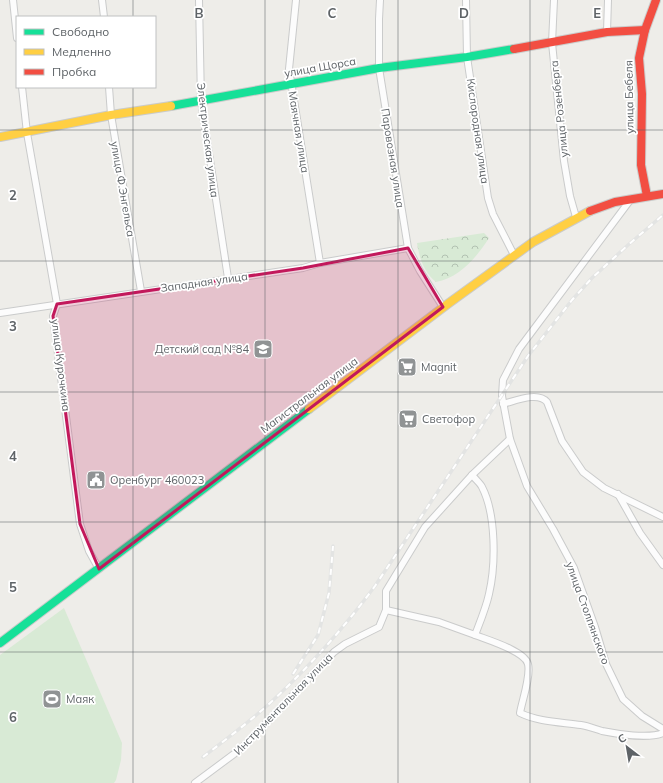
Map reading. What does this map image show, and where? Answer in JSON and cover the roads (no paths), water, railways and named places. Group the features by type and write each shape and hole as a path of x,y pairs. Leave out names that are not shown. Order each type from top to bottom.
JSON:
{"street":[{"path":"13,0 16,28"},
{"path":"102,0 104,16"},
{"name":"Электрическая улица","path":"199,0 201,101 228,278"},
{"name":"Маячная улица","path":"296,0 289,69 320,263"},
{"name":"Паровозная улица","path":"380,0 379,68 408,248 420,271 443,307"},
{"name":"Кислородная улица","path":"466,0 467,57 488,198 492,214 514,255"},
{"name":"улица Розенберга","path":"554,0 552,43 564,160 570,196 576,217"},
{"path":"607,32 608,0"},
{"name":"улица Бебеля","path":"647,196 641,165 642,94 639,58 645,30 656,0"},
{"name":"улица Щорса","path":"0,138 110,115 201,101 379,68 467,57 607,32 645,30"},
{"name":"улица Курочкина","path":"22,88 27,133 57,304 53,316 80,524 89,551 99,568"},
{"name":"улица Ф.Энгельса","path":"108,88 110,115 141,292"},
{"name":"Магистральная улица","path":"0,643 443,307 514,255 576,217 595,208 615,202 663,194"},
{"name":"улица Столпянского","path":"631,199 519,349 502,380 502,396 510,439 527,486 574,568 595,627 606,664 623,699 642,716 663,729"},
{"name":"Западная улица","path":"0,313 303,268 320,263 408,248"},
{"path":"503,404 537,397 543,398 547,402 562,441 583,472 604,488 663,517"},
{"name":"Инструментальная улица","path":"195,783 247,743 334,652 345,644 379,627 386,610 386,591 425,527 472,475 510,439"},
{"path":"472,475 482,486 489,505 493,538 493,574 489,595 475,635"},
{"path":"618,494 640,533 663,565"},
{"path":"386,610 439,622 518,652 526,660 528,665 520,713 526,716 556,723 582,725 604,731 647,736 663,733"}],"railway":[{"path":"203,757 245,725 269,704 312,662 338,632 375,586 528,356 572,300 592,278 663,215"},
{"path":"293,674 318,635 329,593 333,546"}],"place":[{"name":"Детский сад №84","path":"263,349"},
{"name":"Magnit","path":"407,367"},
{"name":"Светофор","path":"408,419"},
{"name":"Оренбург 460023","path":"96,480"},
{"name":"Маяк","path":"52,699"}]}
